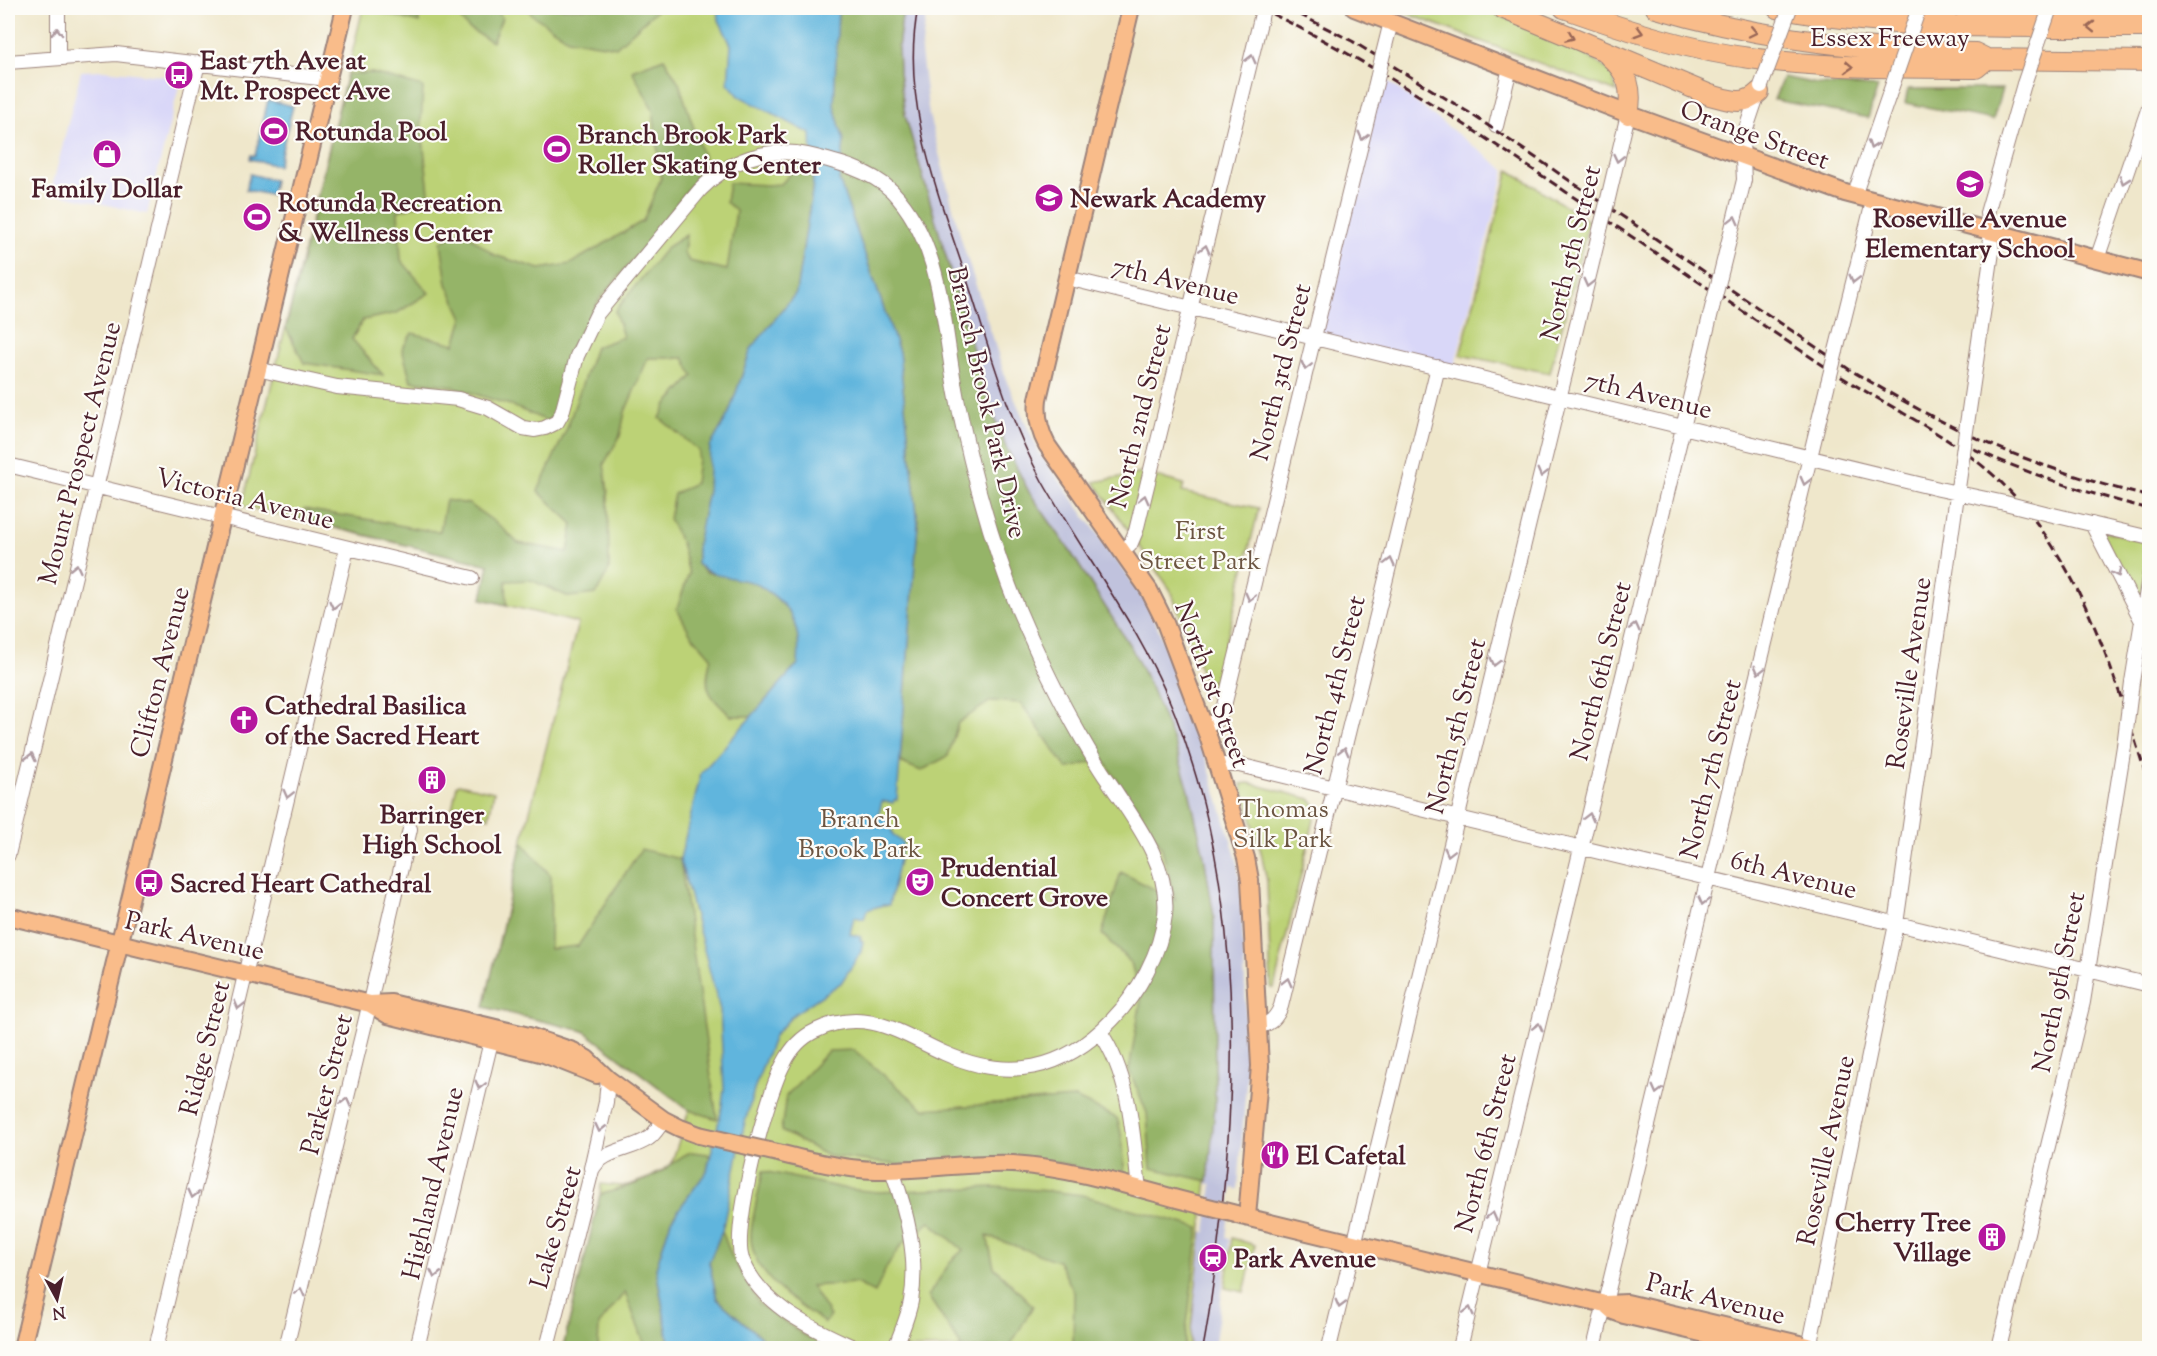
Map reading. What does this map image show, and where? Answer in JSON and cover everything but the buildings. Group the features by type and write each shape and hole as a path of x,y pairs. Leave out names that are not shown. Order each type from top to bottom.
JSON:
{"highway":[{"path":"1502,8 1685,86 1720,98 1741,102 1752,98 1760,89"},
{"name":"Essex Freeway","path":"1563,8 1663,39 1755,59 1861,67 1964,68 1976,68 1988,59 2150,61"},
{"path":"1656,8 1713,23 1806,41 1884,50 1975,53 1988,59"},
{"path":"1776,8 1911,23 2150,27"},
{"name":"Essex Freeway","path":"1964,8 2150,12"},
{"path":"1599,49 1620,66 1627,77 1631,89 1628,114"}],"main road":[{"name":"Clifton Avenue","path":"22,1348 345,8"},
{"name":"North 1st Street","path":"1131,8 1038,399 1039,426 1052,453 1157,604 1205,726 1249,873 1258,1026"},
{"name":"Orange Street","path":"1354,8 1742,157 1854,196 2150,273"},
{"name":"Park Avenue","path":"8,916 370,1004 392,1003 492,1034 608,1079 664,1120 680,1128 699,1135 778,1154 841,1167 892,1170 950,1165 1013,1164 1056,1170 1605,1304 1627,1303 1812,1348"},
{"path":"1242,1216 1260,1073 1258,1026"},
{"name":"Park Avenue","path":"1605,1304 1619,1313 1765,1348"}],"street":[{"path":"58,8 58,57"},
{"name":"North 6th Street","path":"1460,1348 1744,180 1743,135 1790,8"},
{"path":"1854,196 1919,8"},
{"name":"Roseville Avenue","path":"1812,1348 1896,924 1992,252 1987,213 2024,84 2050,8"},
{"name":"North 2nd Street","path":"1122,552 1130,545 1136,531 1262,13"},
{"name":"North 3rd Street","path":"1205,726 1217,720 1224,706 1391,22"},
{"path":"8,62 116,54 327,79"},
{"name":"Mount Prospect Avenue","path":"8,855 198,63"},
{"path":"1496,126 1510,68"},
{"path":"2097,259 2150,104"},
{"name":"North 5th Street","path":"1329,1348 1628,114"},
{"name":"Branch Brook Park Drive","path":"257,369 337,387 458,399 488,408 523,428 535,430 545,428 557,422 562,413 577,356 597,314 700,190 713,177 741,160 768,153 798,153 855,169 876,178 895,194 909,213 926,248 940,296 957,400 974,472 996,547 1014,597 1072,721 1105,777 1143,834 1161,874 1165,895 1165,915 1156,952 1119,1012 1100,1032 1058,1060 1029,1068 996,1067 962,1060 890,1027 866,1020 843,1021 822,1027 804,1037 795,1046 774,1083 763,1119 742,1211 740,1253 751,1275 776,1304 800,1321 855,1348"},
{"name":"North 7th Street","path":"1594,1348 1873,202"},
{"name":"7th Avenue","path":"1067,278 2150,538"},
{"name":"North 4th Street","path":"1258,1026 1270,1023 1279,1012 1438,368"},
{"name":"Victoria Avenue","path":"8,465 472,578"},
{"path":"2092,524 2142,621"},
{"name":"Ridge Street","path":"156,1348 347,548"},
{"name":"North 9th Street","path":"1999,1348 2083,1002 2150,572"},
{"name":"6th Avenue","path":"1217,765 1239,765 2150,985"},
{"name":"Parker Street","path":"286,1348 410,830"},
{"path":"1100,1032 1113,1053 1121,1077 1132,1130 1139,1190"},
{"name":"Highland Avenue","path":"417,1348 492,1034"},
{"path":"589,1176 606,1102 608,1079"},
{"name":"Lake Street","path":"547,1348 589,1176 594,1166 601,1158 645,1140 664,1120"},
{"path":"892,1170 911,1241 913,1270 910,1308 895,1348"}],"shaded area":[{"path":"903,8 927,8 921,52 929,115 962,242 1007,382 1039,452 1152,612 1202,745 1237,860 1241,889 1248,1059 1238,1190 1232,1188 1226,1238 1230,1239 1214,1348 1189,1348 1200,1232 1206,1232 1212,1184 1208,1184 1215,1105 1214,917 1189,791 1176,748 1132,649 1030,492 1005,445 985,392 905,115 898,47"},
{"path":"103,70 181,78 147,214 51,192 81,71"},
{"path":"1381,76 1505,170 1454,368 1318,336"}],"green space":[{"name":"Branch Brook Park","path":"363,8 903,8 898,47 905,115 985,392 1005,445 1029,492 1068,548 1132,649 1153,692 1176,748 1204,856 1214,917 1215,1105 1189,1348 563,1348 601,1184 622,1186 632,1184 651,1177 671,1165 689,1110 584,1031 484,1007 522,842 578,623 482,599 489,565 242,506"},
{"path":"366,8 418,8 419,23"},
{"path":"452,8 496,8 502,18 492,42 468,28"},
{"path":"528,8 659,8 616,47 568,39 531,14"},
{"path":"838,8 903,8 898,47 905,115 985,392 1005,445 1029,492 1068,548 1132,649 1176,748 1204,856 1214,917 1215,1105 1208,1181 1151,1168 1147,1113 1129,1070 1141,1000 1131,963 1102,934 1121,872 1175,900 1161,845 1103,759 1067,769 1021,703 991,701 958,723 948,756 921,771 900,762 918,523 899,352 839,180 844,141 834,106"},
{"path":"1392,8 1481,8 1571,45 1611,72 1617,92"},
{"path":"664,58 679,83 706,165 642,250 601,297 570,349 558,414 547,421 510,405 447,385 411,381 402,349 412,333 455,344 463,318 447,284 441,242 461,229 494,255 540,269 570,264 643,221 661,178 653,110 632,70"},
{"path":"372,73 423,87 421,122 430,201 398,211 401,260 429,293 397,313 363,320 352,339 383,375 304,363 286,328 347,74"},
{"path":"1783,77 1817,84 1878,87 1868,118 1774,100"},
{"path":"1908,89 2002,89 1993,120 1905,103"},
{"path":"1509,170 1589,221 1550,373 1460,355"},
{"path":"793,171 812,173 813,186 796,293 751,349 729,413 710,447 708,491 697,545 697,564 706,572 754,582 782,600 796,624 800,645 798,664 752,716 731,716 712,696 707,685 711,657 690,633 677,609 689,573 681,543 669,519 674,494 695,483 699,451 660,418 667,404 693,376 684,358 648,358 625,412 620,436 604,464 608,492 609,570 596,594 569,597 531,580 506,581 507,605 482,599 489,565 299,519 304,509 422,530 440,531 446,500 469,504 499,525 518,543 568,552 573,524 538,491 567,428 595,347 623,337 615,311 667,247 686,235 684,253 689,261 727,270 736,211 726,202 729,183 781,184"},
{"name":"First Street Park","path":"1142,473 1184,484 1182,492 1259,508 1213,695 1210,695 1170,589 1094,482"},
{"path":"2100,530 2149,542 2140,609"},
{"name":"Thomas Silk Park","path":"1249,783 1310,799 1317,807 1274,988 1271,988 1267,881 1241,784"},
{"path":"459,784 494,792 489,817 452,809"},
{"path":"522,842 551,876 550,949 578,946 641,849 680,859 717,1119 689,1110 584,1031 484,1007"},
{"path":"854,1050 924,1109 1075,1098 1117,1118 1123,1149 1123,1180 1061,1163 900,1165 828,1156 781,1131 786,1096 828,1051"},
{"path":"692,1152 708,1154 710,1157 707,1171 671,1220 656,1268 670,1348 646,1348 625,1292 599,1325 598,1348 563,1348 600,1195 649,1178 680,1157"},
{"path":"763,1171 847,1189 878,1192 995,1187 1082,1195 1199,1228 1184,1348 1073,1348 1074,1292 1058,1261 987,1236 994,1267 1033,1306 1009,1348 959,1348 961,1346 928,1296 951,1261 963,1250 930,1222 902,1244 887,1266 875,1293 856,1283 811,1286 830,1316 825,1323 777,1287 758,1263 753,1250 751,1229"},
{"path":"722,1231 732,1257 759,1304 802,1334 830,1348 773,1348 717,1299 709,1262"},
{"path":"1232,1238 1255,1245 1244,1292 1225,1288"}],"water":[{"path":"718,8 838,8 834,106 844,141 839,180 899,352 918,523 897,800 893,803 882,801 878,817 889,820 893,835 903,843 889,905 867,910 864,919 854,917 850,934 861,937 860,940 863,941 861,952 841,983 794,1014 774,1036 755,1087 744,1126 722,1231 709,1262 717,1299 773,1348 670,1348 656,1268 671,1220 707,1171 724,1089 720,1010 680,859 701,773 798,664 799,653 794,623 790,614 776,598 755,583 716,574 697,564 697,545 708,491 710,447 729,413 751,349 796,293 813,186 811,134 739,96 728,83 731,45 719,20"},
{"name":"Rotunda Pool","path":"268,100 293,106 278,166 250,159 251,155 255,156"},
{"path":"250,174 274,180 271,195 246,190"}],"tram line":[{"path":"918,8 914,44 914,79 918,115 936,186 1002,387 1020,435 1042,481 1130,624 1162,683 1195,773 1211,834 1228,958 1231,1083 1222,1208 1212,1296 1203,1348"}],"railway":[{"path":"1260,8 1342,50 1460,122 1815,360 1947,440 1996,477 2042,530 2064,564 2082,599 2112,673 2150,787"},
{"path":"1287,8 1352,41 1468,112 1850,370 1900,399 1975,437 2023,458 2150,497"},
{"path":"1961,443 2054,481 2150,509"}],"place":[{"name":"East 7th Ave at Mt. Prospect Ave","path":"179,75"},
{"name":"Rotunda Pool","path":"274,131"},
{"name":"Branch Brook Park Roller Skating Center","path":"557,149"},
{"name":"Family Dollar","path":"107,154"},
{"name":"Roseville Avenue Elementary School","path":"1970,184"},
{"name":"Newark Academy","path":"1049,198"},
{"name":"Rotunda Recreation & Wellness Center","path":"257,217"},
{"name":"Cathedral Basilica of the Sacred Heart","path":"244,720"},
{"name":"Barringer High School","path":"432,780"},
{"name":"Prudential Concert Grove","path":"920,882"},
{"name":"Sacred Heart Cathedral","path":"149,883"},
{"name":"El Cafetal","path":"1275,1155"},
{"name":"Cherry Tree Village","path":"1992,1237"},
{"name":"Park Avenue","path":"1213,1258"}]}
